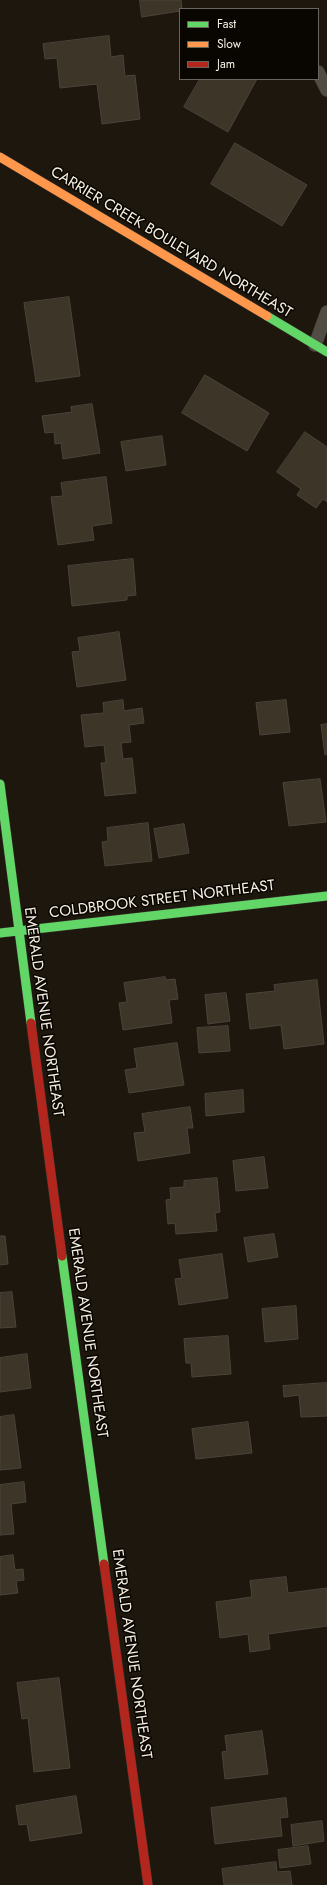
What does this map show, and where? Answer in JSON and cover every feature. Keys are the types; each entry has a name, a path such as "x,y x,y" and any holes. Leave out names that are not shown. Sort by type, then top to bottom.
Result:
{"street":[{"name":"CARRIER CREEK BOULEVARD NORTHEAST","path":"0,157 327,352"},
{"name":"EMERALD AVENUE NORTHEAST","path":"0,784 18,931 148,1885"},
{"name":"COLDBROOK STREET NORTHEAST","path":"0,933 327,896"}],"lane":[{"path":"319,74 327,90"},
{"path":"315,345 327,312"}],"building":[{"path":"140,0 181,0 182,8 179,8 179,11 142,17"},
{"path":"109,36 111,57 123,55 125,76 135,75 140,119 102,124 97,84 60,88 57,58 45,59 43,44"},
{"path":"199,80 256,80 228,132 184,107"},
{"path":"235,143 307,185 282,226 211,184"},
{"path":"69,297 80,376 36,382 24,303"},
{"path":"205,375 269,413 247,451 182,413"},
{"path":"92,404 100,453 63,459 61,443 55,444 54,432 45,433 42,416 72,412 71,407"},
{"path":"305,432 327,447 327,502 323,499 316,508 297,495 301,489 277,472"},
{"path":"162,436 166,465 126,471 121,442"},
{"path":"106,477 112,523 92,526 94,540 58,545 51,497 63,496 61,483"},
{"path":"133,559 136,595 127,596 127,600 72,606 68,566"},
{"path":"119,632 126,680 77,687 72,652 80,651 78,638"},
{"path":"123,700 124,711 142,708 144,723 129,725 131,742 121,743 123,759 132,758 136,793 105,796 101,763 106,763 104,745 85,747 81,715 104,713 103,703"},
{"path":"286,700 290,732 260,735 256,703"},
{"path":"327,724 327,754 325,755 321,725"},
{"path":"320,779 326,822 289,826 283,783"},
{"path":"148,823 152,861 105,866 102,842 108,841 107,828"},
{"path":"184,824 189,853 159,858 154,829"},
{"path":"165,977 166,980 175,979 178,999 169,1000 172,1023 123,1030 119,1003 127,1002 124,983"},
{"path":"317,980 324,1044 284,1049 281,1025 250,1029 246,994 275,991 274,985"},
{"path":"226,993 230,1021 208,1024 205,995"},
{"path":"228,1026 230,1051 199,1053 197,1028"},
{"path":"177,1043 184,1085 129,1093 125,1070 137,1068 134,1049"},
{"path":"243,1090 244,1112 206,1116 205,1094"},
{"path":"190,1107 193,1128 187,1128 190,1153 138,1161 134,1133 145,1132 142,1114"},
{"path":"264,1157 268,1188 236,1191 233,1161"},
{"path":"217,1178 220,1212 215,1213 217,1231 176,1234 175,1223 168,1224 166,1200 171,1199 170,1188 184,1187 184,1181"},
{"path":"274,1234 278,1257 248,1262 244,1238"},
{"path":"0,1236 5,1236 8,1264 0,1265"},
{"path":"222,1254 228,1298 179,1305 175,1279 182,1278 179,1260"},
{"path":"12,1292 16,1327 0,1328 0,1293"},
{"path":"296,1306 298,1339 265,1342 262,1309"},
{"path":"228,1336 231,1374 192,1377 191,1363 186,1363 184,1339"},
{"path":"27,1354 31,1388 0,1392 0,1358"},
{"path":"327,1383 327,1416 301,1417 299,1395 284,1397 283,1386"},
{"path":"14,1415 21,1468 0,1470 0,1417"},
{"path":"248,1422 252,1453 196,1459 192,1429"},
{"path":"24,1482 26,1502 11,1504 14,1534 0,1535 0,1485"},
{"path":"13,1555 15,1570 23,1569 24,1580 16,1581 18,1593 0,1595 0,1557"},
{"path":"286,1577 288,1593 327,1588 327,1626 268,1634 270,1649 250,1652 248,1634 220,1638 216,1602 252,1597 250,1581"},
{"path":"59,1678 70,1768 34,1772 28,1718 22,1719 17,1683"},
{"path":"262,1731 268,1774 225,1779 222,1752 227,1751 225,1736"},
{"path":"76,1796 82,1833 30,1841 27,1824 19,1825 16,1806"},
{"path":"286,1798 288,1817 280,1818 282,1836 215,1844 211,1808"},
{"path":"322,1821 324,1841 293,1846 291,1825"},
{"path":"308,1846 311,1864 280,1868 278,1850"},
{"path":"276,1862 277,1872 290,1871 292,1885 224,1885 222,1869"}],"traffic: fast":[{"path":"267,316 327,352"},
{"path":"0,784 31,1023"},
{"path":"0,933 327,896"},
{"path":"62,1256 104,1564"}],"traffic: slow":[{"path":"0,157 267,316"}],"traffic: jam":[{"path":"31,1023 62,1256"},
{"path":"104,1564 148,1885"}]}
